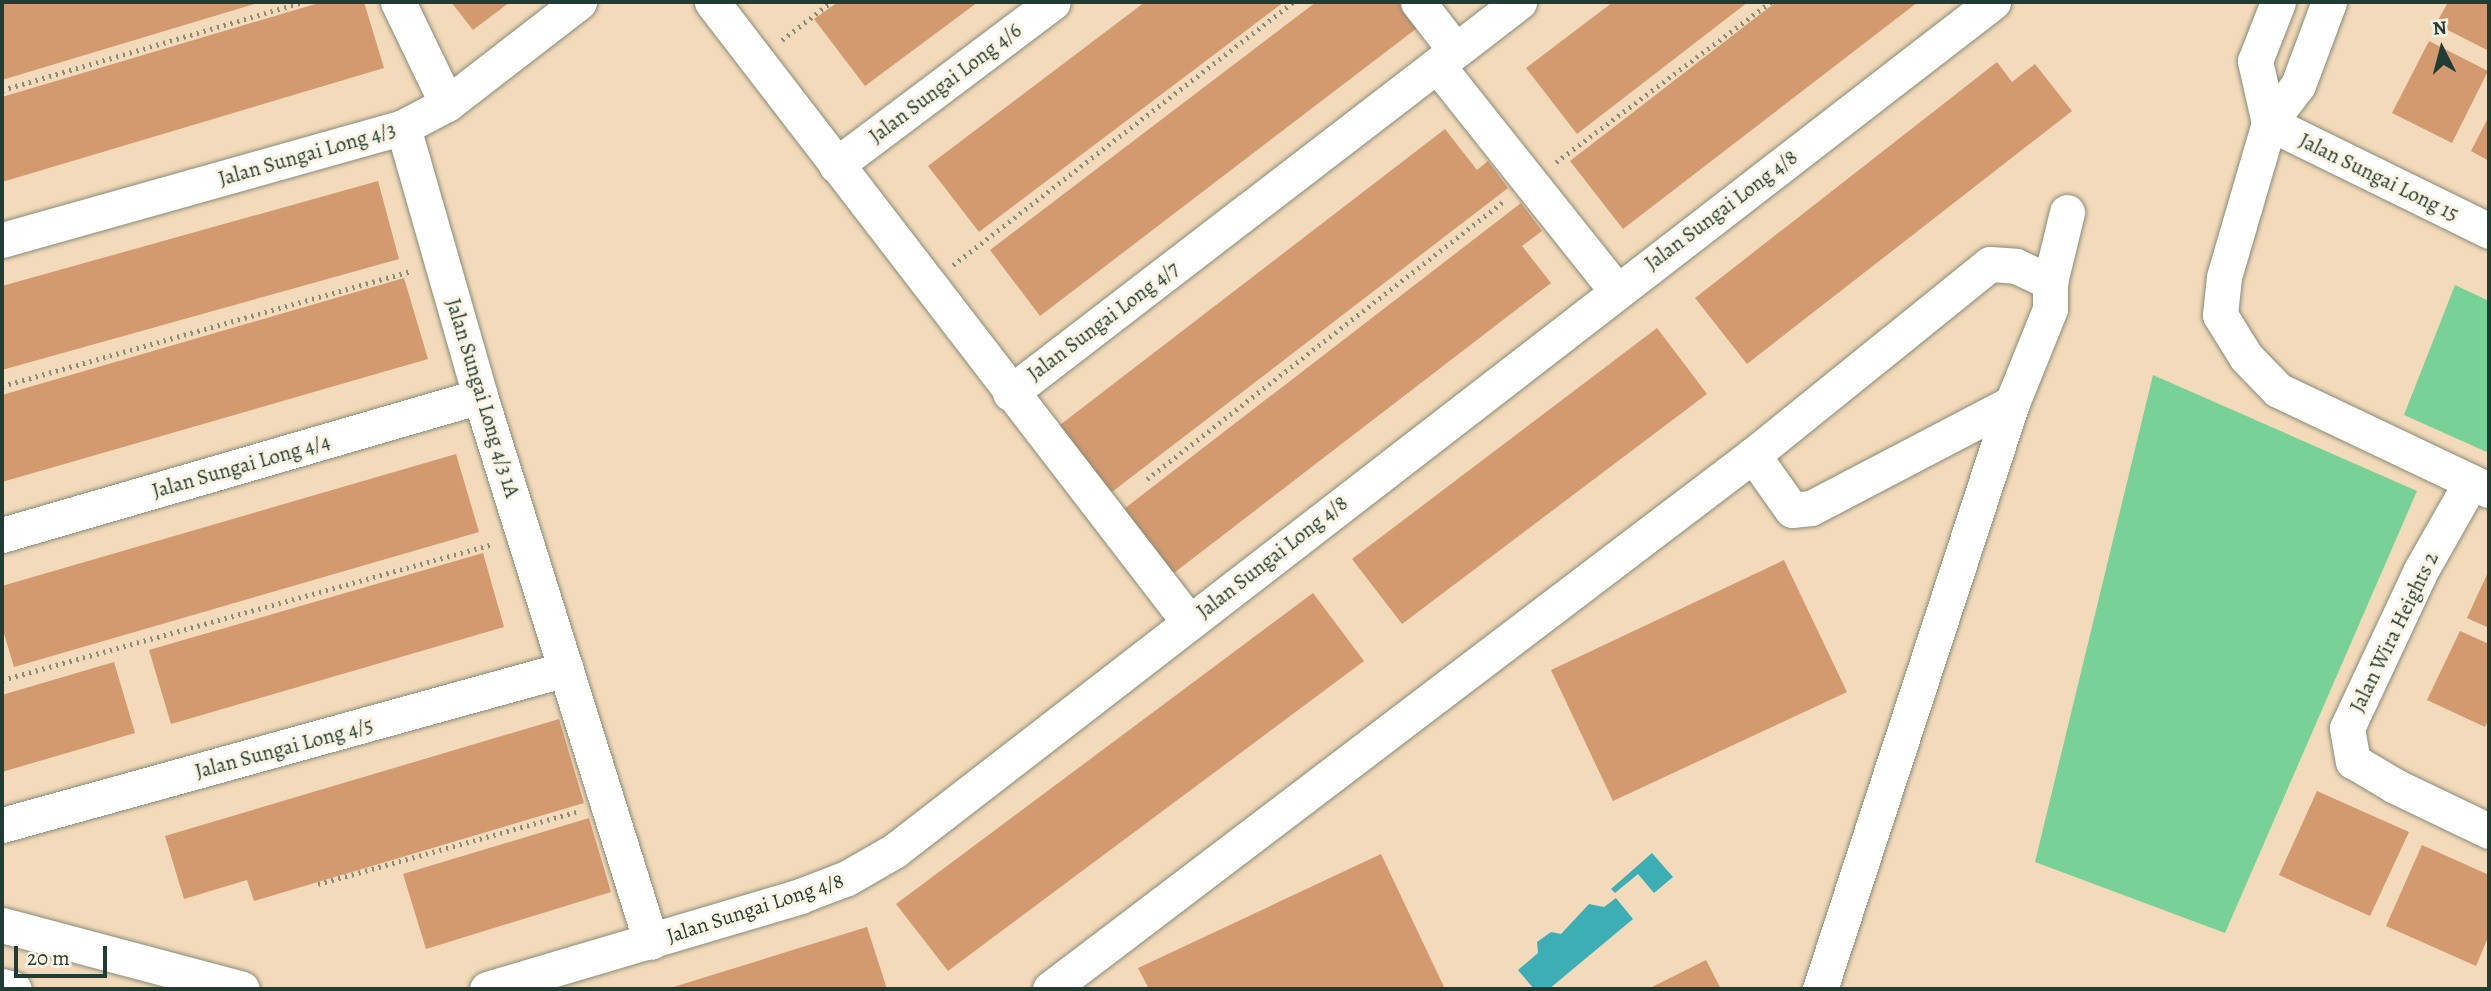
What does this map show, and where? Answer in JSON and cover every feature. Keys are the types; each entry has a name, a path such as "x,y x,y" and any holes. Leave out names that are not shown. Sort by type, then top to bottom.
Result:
{"street":[{"path":"398,2 447,104"},
{"name":"Jalan Sungai Long 4/3","path":"2,240 403,127 447,104 579,2"},
{"name":"Jalan Sungai Long 4/7","path":"712,2 1010,393 1520,2"},
{"name":"Jalan Sungai Long 4/6","path":"836,165 1053,2"},
{"path":"1418,2 1446,58 1530,182 1616,290"},
{"name":"Jalan Sungai Long 4/8","path":"487,989 800,896 847,878 894,851 1616,290 1993,2"},
{"path":"2269,123 2255,61 2278,2"},
{"path":"2329,2 2298,85 2269,123 2224,277 2220,315 2246,357 2278,390 2353,428 2480,486"},
{"name":"Jalan Sungai Long 15","path":"2269,123 2489,231"},
{"name":"Jalan Sungai Long 4/3 1A","path":"403,127 480,396 650,942"},
{"path":"1820,989 2012,403 2050,309 2050,282 2067,212"},
{"path":"1050,989 1753,455 1990,264 2016,266 2050,282"},
{"path":"1010,393 1189,622"},
{"name":"Jalan Sungai Long 4/4","path":"2,535 480,396"},
{"path":"1753,455 1792,510 1811,508 2012,403"},
{"name":"Jalan Wira Heights 2","path":"2480,486 2421,570 2347,729 2353,761 2395,786 2489,831"},
{"name":"Jalan Sungai Long 4/5","path":"2,825 566,668"},
{"path":"2,925 242,989"}],"path":[{"path":"2,90 303,2"},
{"path":"756,59 831,2"},
{"path":"928,285 1293,2"},
{"path":"1147,479 1530,182 1771,2"},
{"path":"2,386 442,262"},
{"path":"2,680 524,535"},
{"path":"318,884 608,803"}],"green space":[{"path":"2455,285 2489,301 2489,453 2404,415"},
{"path":"2153,375 2417,491 2225,933 2035,862"}],"water":[{"path":"1652,853 1673,877 1654,893 1638,874 1615,893 1611,889"},
{"path":"1616,898 1633,919 1549,989 1534,989 1518,970 1538,953 1537,942 1551,932 1561,934 1589,904 1604,907"}],"building":[{"path":"2,2 261,2 2,80"},
{"path":"322,2 364,2 384,68 2,182 2,97"},
{"path":"451,2 510,2 473,30"},
{"path":"838,2 978,2 865,86 814,19"},
{"path":"1145,2 1284,2 979,232 928,166"},
{"path":"1316,2 1409,2 1425,22 1040,316 990,250"},
{"path":"1613,2 1748,2 1577,134 1526,68"},
{"path":"1776,2 1918,2 1623,229 1570,161"},
{"path":"2448,2 2489,2 2489,51 2436,24"},
{"path":"2429,41 2488,71 2452,143 2392,113"},
{"path":"1997,62 2012,82 2035,64 2072,111 1747,364 1695,298"},
{"path":"2489,116 2489,161 2471,151"},
{"path":"1445,129 1477,170 1488,161 1508,188 1108,495 1056,428"},
{"path":"378,181 399,259 2,370 2,286"},
{"path":"1521,203 1542,231 1522,246 1551,283 1170,576 1120,512"},
{"path":"404,278 428,359 2,482 2,395"},
{"path":"1657,328 1707,394 1402,624 1352,559"},
{"path":"456,454 479,532 14,667 2,627 2,586"},
{"path":"483,553 504,627 171,724 149,650"},
{"path":"1784,560 1847,692 1613,801 1551,670"},
{"path":"2489,570 2489,628 2467,618"},
{"path":"1313,593 1364,661 948,971 896,904"},
{"path":"2460,631 2489,644 2489,718 2485,727 2427,700"},
{"path":"114,662 135,733 2,772 2,695"},
{"path":"559,719 584,803 254,901 247,880 184,899 165,836"},
{"path":"2317,791 2409,832 2370,916 2279,875"},
{"path":"589,818 611,892 426,949 403,874"},
{"path":"2422,845 2489,875 2489,935 2476,966 2386,926"},
{"path":"1381,854 1445,989 1149,989 1138,968"},
{"path":"867,927 887,989 667,989"},
{"path":"1706,960 1721,989 1648,989"}]}
